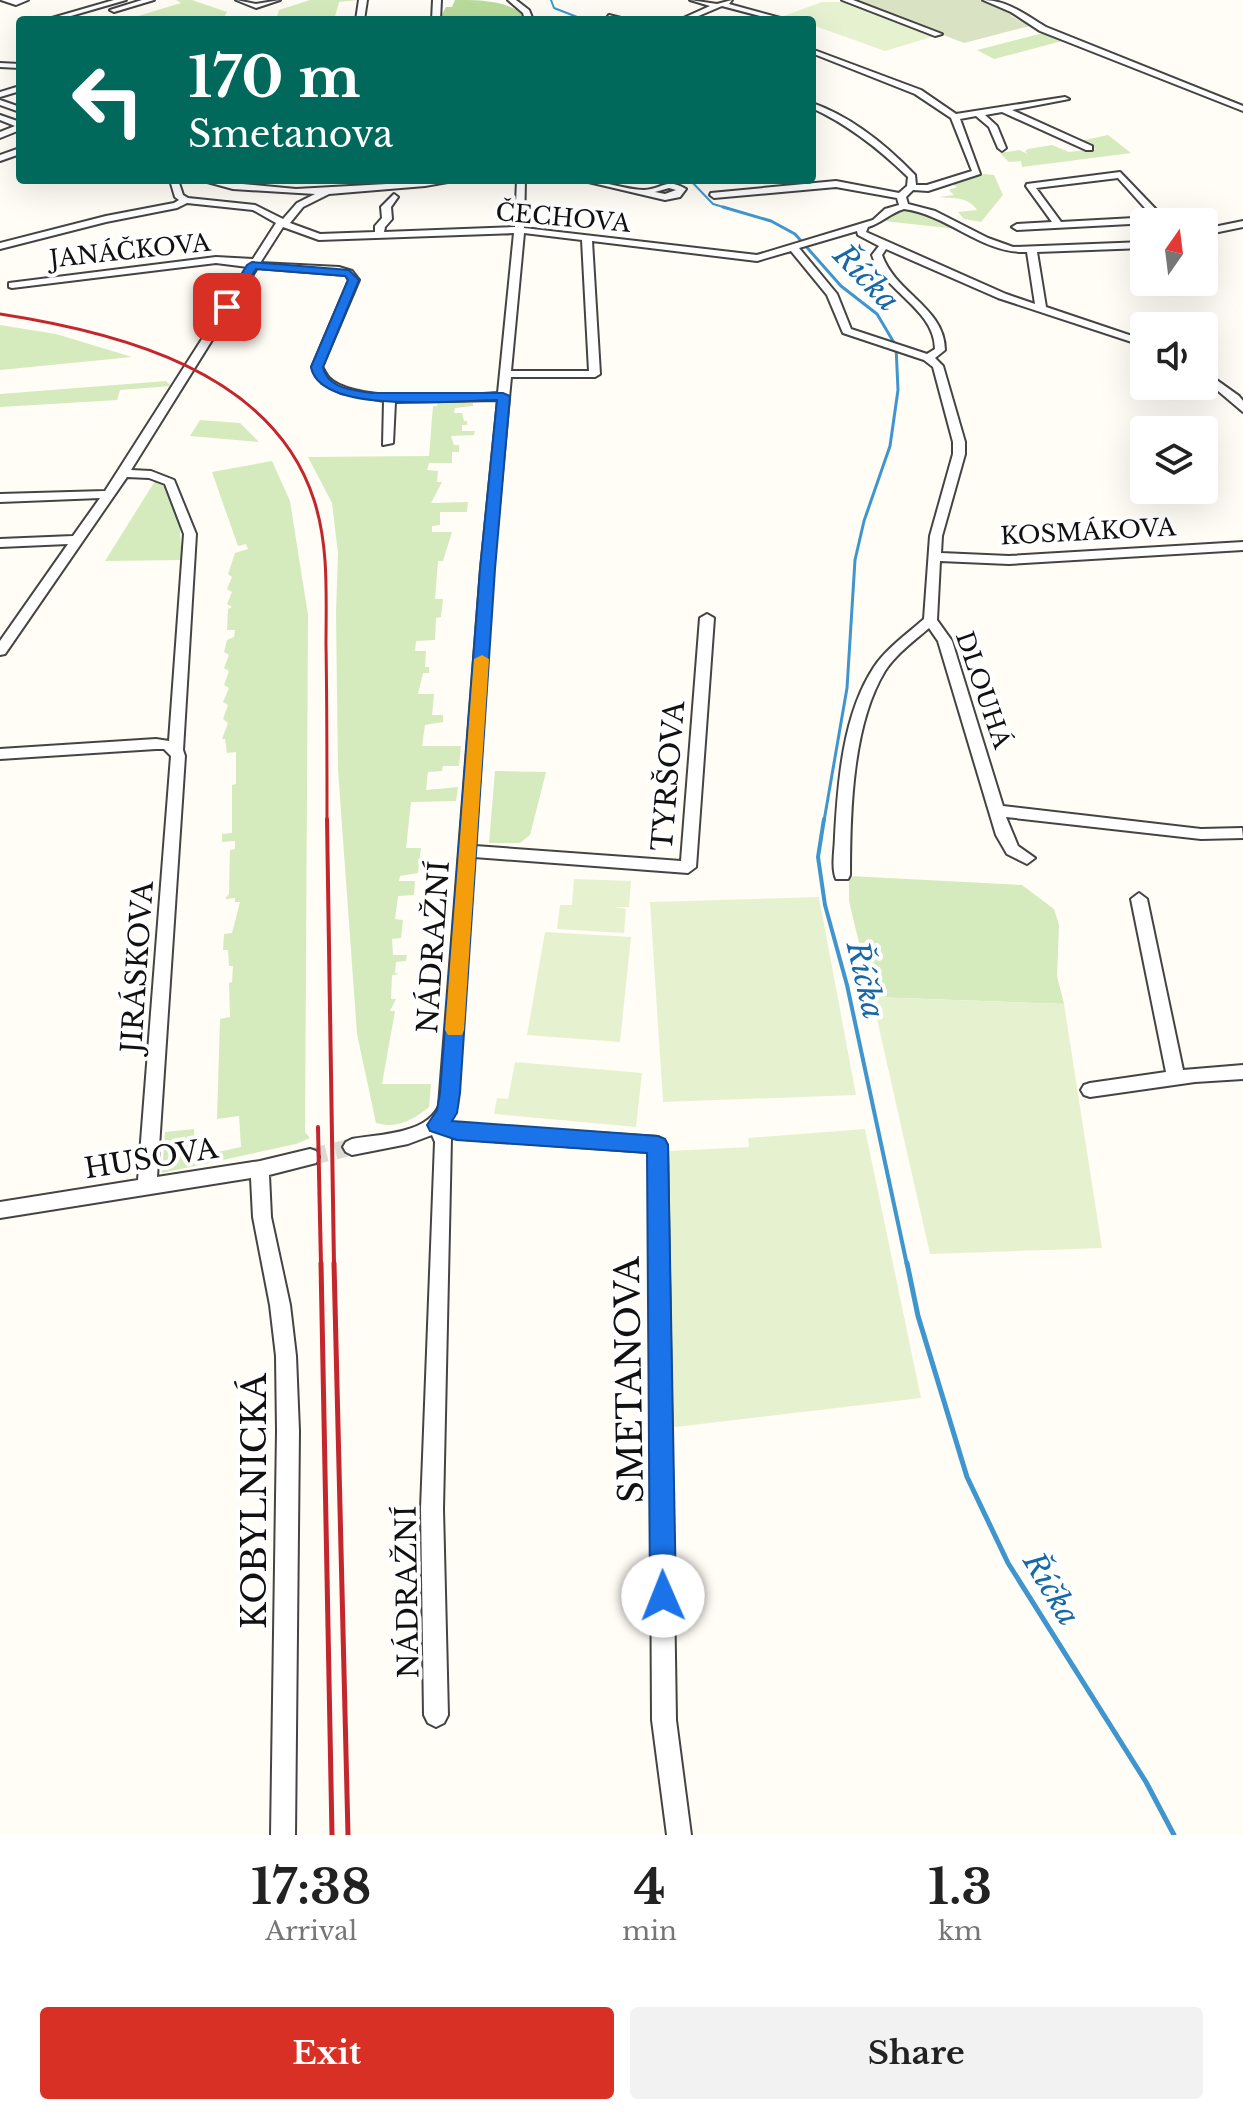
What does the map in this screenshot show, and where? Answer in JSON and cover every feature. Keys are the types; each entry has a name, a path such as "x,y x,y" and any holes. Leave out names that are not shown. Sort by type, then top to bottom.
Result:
{"street":[{"path":"5,0 18,3 24,0"},
{"path":"64,16 122,0"},
{"path":"92,16 150,0"},
{"path":"240,0 256,7 276,0"},
{"path":"512,0 528,16"},
{"path":"694,0 771,16"},
{"path":"693,16 732,0"},
{"path":"846,0 938,34"},
{"path":"987,0 1014,10 1043,29 1243,109"},
{"path":"816,107 879,144 912,184 928,188 977,172 955,117 918,92 817,52"},
{"path":"955,117 1065,99"},
{"path":"1003,110 1089,148"},
{"path":"978,113 993,126 1002,148"},
{"path":"1059,225 1030,186 1120,175 1150,208"},
{"path":"175,184 179,197 186,200"},
{"path":"227,184 330,190 405,184"},
{"name":"NÁDRAŽNÍ","path":"436,1715 432,1509 444,1142 437,1125 447,1113 450,1093 487,569 521,184"},
{"path":"605,184 647,192"},
{"path":"714,195 754,185 836,184 925,209 1005,248 1032,251 1130,246"},
{"name":"ČECHOVA","path":"186,200 255,208 319,237 519,230 757,258 882,219 902,201 912,184"},
{"path":"0,651 123,473 253,264 283,222 290,219 300,205 330,190"},
{"path":"379,236 380,226 387,219 386,207 394,197"},
{"path":"0,246 117,216 177,205 186,200"},
{"path":"1017,227 1130,222"},
{"path":"1218,229 1243,224"},
{"path":"864,226 861,233 880,243 1002,296 1130,338"},
{"path":"830,236 854,235 880,243"},
{"path":"505,374 595,374 587,237"},
{"path":"796,246 832,294 847,331 928,358 940,350 942,344 931,322 883,271 877,255 880,243"},
{"path":"1032,251 1041,309"},
{"name":"JANÁČKOVA","path":"12,285 216,260 349,273 354,280 317,367 318,375 329,385 348,394 390,397"},
{"name":"DLOUHÁ","path":"928,358 938,366 959,442 959,454 936,536 930,620 945,641 1008,842 1012,850 1027,858"},
{"path":"1218,384 1239,399 1243,409"},
{"path":"387,443 390,397 503,396"},
{"name":"JIRÁSKOVA","path":"123,473 151,475 170,482 190,534 178,756 147,1188"},
{"path":"0,498 109,494"},
{"path":"0,543 77,540"},
{"name":"KOSMÁKOVA","path":"935,557 1009,560 1243,546"},
{"name":"TYRŠOVA","path":"469,851 688,867 707,618"},
{"path":"842,875 842,835 867,692 882,666 930,620"},
{"path":"0,754 156,744 176,750"},
{"path":"998,811 1201,834 1242,833"},
{"path":"1139,899 1176,1079"},
{"path":"1090,1090 1243,1072"},
{"path":"352,1147 412,1134 437,1125"},
{"name":"SMETANOVA","path":"437,1125 457,1132 658,1145 664,1720 679,1835"},
{"name":"HUSOVA","path":"0,1210 260,1169 310,1157"},
{"name":"KOBYLNICKÁ","path":"260,1169 262,1217 280,1305 286,1356 288,1431 283,1835"}],"green space":[{"path":"176,0 192,0 227,12 224,16 138,16 181,3"},
{"path":"310,0 358,0 339,2 335,16 277,16 279,10"},
{"path":"455,0 485,1 514,8 523,16 441,16 446,7 452,7"},
{"path":"853,0 979,0 1013,11 1011,16 1030,26 964,43"},
{"path":"822,2 842,2 935,36 885,51 816,26 816,16 784,16"},
{"path":"1047,32 1066,40 994,59 977,50"},
{"path":"1108,135 1131,153 1022,167 1021,161 1009,162 1000,153 1019,150 1028,154 1025,151 1028,149 1052,145 1069,152 1096,149 1080,141"},
{"path":"984,174 994,175 1003,195 981,222 964,219 958,212 977,210 969,202 939,197 954,195 949,190 957,187 952,184"},
{"path":"905,208 926,212 957,229 884,221 891,213"},
{"path":"0,325 56,334 132,357 0,370"},
{"path":"166,381 171,386 120,390 117,400 0,407 0,394"},
{"path":"465,400 473,406 455,408 454,413 462,413 464,421 467,421 467,425 462,425 462,431 475,431 474,435 451,436 454,445 459,445 459,452 452,452 452,463 429,463 427,470 438,471 437,482 442,482 431,503 468,502 467,512 440,512 440,525 432,526 432,532 452,532 443,561 438,561 435,599 443,599 441,617 436,618 435,640 416,641 415,651 426,651 425,667 429,667 429,673 423,673 418,694 434,694 432,715 443,715 443,722 425,725 422,746 461,746 459,766 443,766 442,771 428,772 426,790 458,787 456,801 411,802 406,848 421,848 418,873 400,876 399,881 415,881 414,895 398,896 395,919 403,920 401,938 392,939 393,955 407,955 406,961 396,962 395,973 399,974 392,975 391,999 396,999 390,1011 395,1011 382,1084 431,1084 429,1107 404,1122 384,1125 376,1123 357,1034 338,770 338,553 332,503 308,457 429,456 433,406 437,406 438,401"},
{"path":"200,420 240,423 259,442 190,436"},
{"path":"272,461 290,501 308,615 305,1132 310,1138 296,1144 162,1173 165,1132 194,1129 195,1157 241,1147 239,1116 217,1119 220,1019 230,1017 229,983 232,982 233,966 229,966 228,950 223,950 224,934 232,933 240,902 235,902 235,898 225,899 229,894 230,850 235,849 235,841 222,842 222,834 232,833 232,785 236,784 236,752 227,753 225,739 222,739 228,723 223,719 228,705 223,702 229,688 224,685 229,671 224,668 229,655 224,652 227,640 234,637 235,630 227,630 228,609 232,607 227,604 232,592 227,589 235,553 248,549 246,544 238,546 212,472"},
{"path":"155,481 165,487 179,519 182,560 105,561"},
{"path":"495,771 546,772 530,835 520,843 489,843"},
{"path":"849,876 1022,885 1054,909 1059,925 1057,976 1064,1004 872,997 849,901"},
{"path":"574,879 631,881 629,907 614,907 626,909 624,933 557,929 560,905 572,905"},
{"path":"819,897 856,1095 663,1102 650,902"},
{"path":"545,932 631,937 620,1042 527,1035"},
{"path":"872,997 1064,1004 1102,1248 930,1254"},
{"path":"515,1062 642,1073 636,1127 494,1114 497,1098 508,1099"},
{"path":"865,1129 921,1398 667,1428 669,1151 749,1147 748,1138"}],"waterway":[{"name":"Říčka","path":"551,0 554,8 575,16"},
{"name":"Říčka","path":"694,184 713,204 730,209"},
{"name":"Říčka","path":"723,207 771,221 795,234 841,286 877,314 896,346 898,390 890,446 864,521 855,560 847,688 824,821"},
{"name":"Říčka","path":"824,819 818,857 825,905 847,985 907,1265"},
{"name":"Říčka","path":"907,1263 918,1316 967,1477 1008,1563 1146,1782 1174,1835"}],"tunnel":[{"path":"310,1157 352,1147"}],"railway":[{"path":"0,314 93,333 186,365 227,389 264,419 294,456 314,500 324,553 327,821"},
{"path":"327,819 334,1265"},
{"path":"318,1127 321,1265"},
{"path":"321,1263 332,1835"},
{"path":"334,1263 348,1835"}],"slow traffic":[{"path":"455,1030 482,659"}],"route":[{"path":"227,307 252,265 349,273 354,280 317,367 318,375 329,385 348,394 372,397 503,396 487,569 450,1093 447,1113 437,1125 457,1132 658,1145 663,1596"}]}
